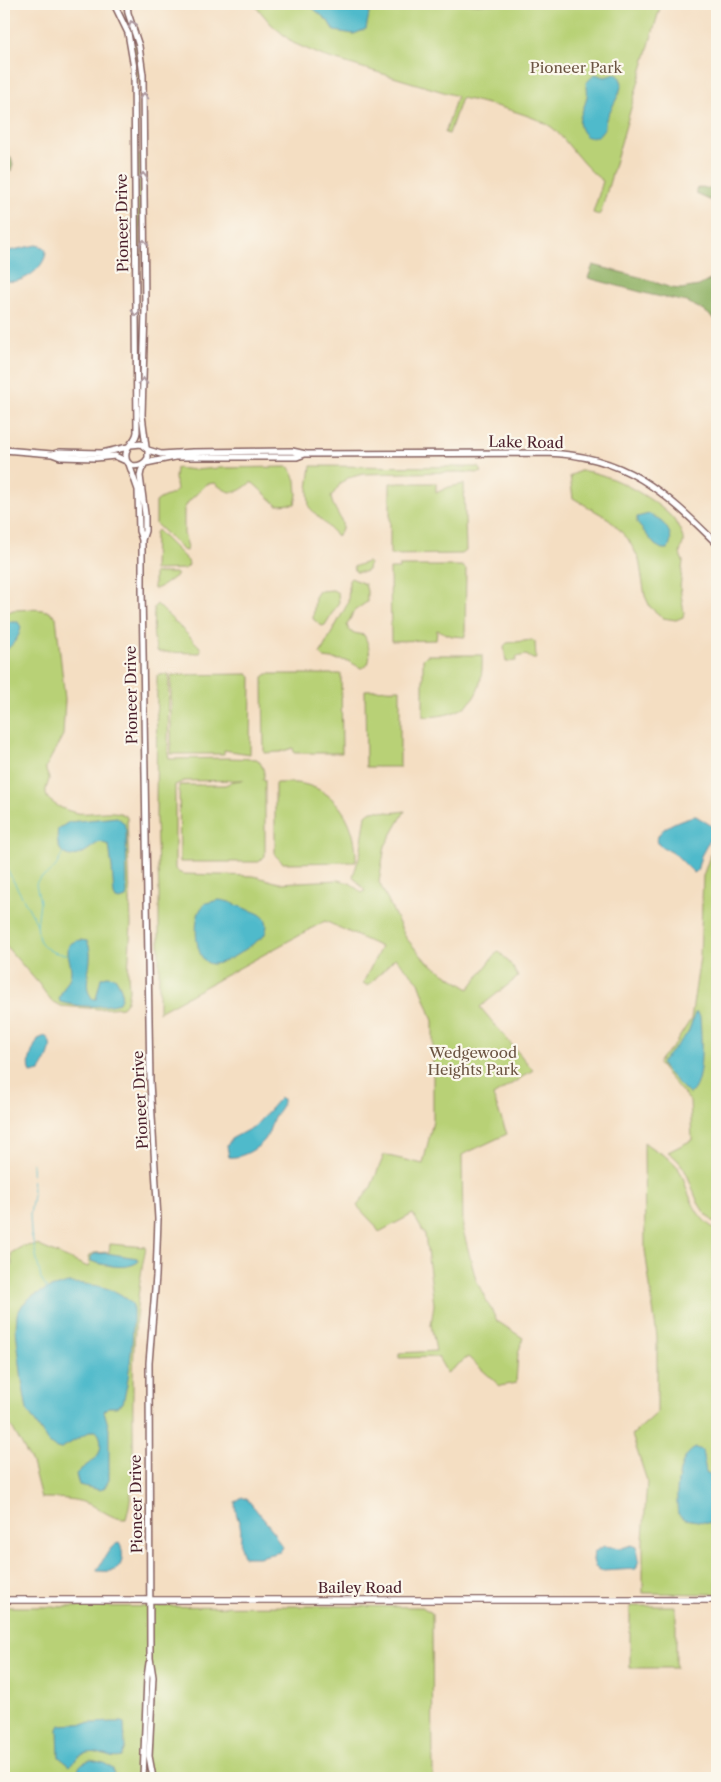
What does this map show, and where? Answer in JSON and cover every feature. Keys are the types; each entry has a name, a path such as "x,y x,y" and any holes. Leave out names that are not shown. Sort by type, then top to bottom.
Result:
{"main road":[{"name":"Bailey Road","path":"4,1600 717,1600"}],"street":[{"name":"Pioneer Drive","path":"114,4 128,33 134,68 137,437 130,446"},
{"name":"Pioneer Drive","path":"127,4 140,50 143,71 145,286 142,415 147,449"},
{"path":"4,450 52,454 60,457 116,456 138,467 145,463 149,456 147,449 141,444 107,452 60,452 52,454"},
{"path":"129,463 126,455 130,446"},
{"name":"Lake Road","path":"147,449 161,454 292,451 306,454 546,453 584,458 623,470 655,488 678,506 717,544"},
{"name":"Lake Road","path":"145,463 175,457 297,457 306,454"},
{"name":"Pioneer Drive","path":"129,463 138,490 139,531 142,540 150,1082 158,1219 156,1276 149,1363 150,1658 153,1677 150,1756 153,1778"},
{"name":"Pioneer Drive","path":"142,540 145,531 140,475 145,463"},
{"name":"Pioneer Drive","path":"144,1778 147,1677 150,1658"}],"green space":[{"name":"Pioneer Park","path":"254,4 661,4 599,215 593,213 603,181 589,170 561,136 548,125 511,110 461,98 449,134 445,133 457,96 323,56 293,43 271,24"},
{"path":"130,32 132,32 137,51 141,83 139,83"},
{"path":"4,155 11,158 13,165 11,171 4,173"},
{"path":"137,155 141,155 140,267 137,267"},
{"path":"702,187 717,191 717,237 716,205 714,202 696,194 696,189"},
{"path":"593,265 643,278 671,288 681,289 699,286 717,276 717,321 703,310 687,302 588,278"},
{"path":"311,466 479,467 482,472 363,474 348,478 341,483 331,497 332,503 342,522 341,531 337,536 309,507 308,489"},
{"path":"176,468 195,470 290,468 296,480 297,495 295,504 277,505 253,483 250,483 241,490 232,492 224,490 215,483 207,484 189,501 184,509 184,534 188,547 186,551 156,524 156,502 177,490"},
{"path":"580,471 604,476 635,490 650,499 673,519 680,530 683,540 680,552 683,561 680,588 683,617 676,620 663,618 650,607 645,596 639,559 628,539 609,519 573,498 570,476"},
{"path":"390,483 436,483 436,493 449,487 464,484 466,551 462,554 390,555"},
{"path":"157,530 188,561 189,565 185,569 154,570 155,533"},
{"path":"369,563 368,570 364,572 356,572 353,567"},
{"path":"399,566 462,566 466,569 465,637 452,636 437,630 436,640 391,641 390,569 399,569"},
{"path":"154,573 175,573 177,575 162,586 154,589"},
{"path":"351,578 365,584 367,591 367,602 354,611 347,625 351,632 364,635 368,644 370,654 368,663 361,668 348,661 324,658 320,654 348,603 349,580"},
{"path":"333,590 338,593 339,602 325,625 322,626 313,619 315,597 319,591"},
{"path":"157,604 199,646 201,649 200,653 158,652 153,630 154,607"},
{"path":"13,610 42,610 56,617 65,699 63,735 46,767 49,778 46,791 47,797 58,806 77,813 117,812 127,817 131,925 128,972 129,990 127,1001 122,1007 99,1009 61,1006 51,1001 39,984 4,944 4,614"},
{"path":"532,640 535,642 536,659 526,655 516,657 516,661 506,662 504,646 507,643"},
{"path":"427,655 482,655 480,683 476,694 462,709 439,716 423,717 423,659"},
{"name":"Wedgewood Heights Park","path":"169,674 169,759 257,759 263,769 263,780 265,780 265,856 259,862 180,862 179,785 225,785 234,781 244,780 184,781 175,785 175,869 178,872 183,874 254,876 279,883 339,880 350,883 362,893 365,891 353,876 360,855 366,815 373,811 405,811 385,846 379,882 406,938 426,961 469,989 498,951 510,963 518,977 480,1007 533,1070 493,1096 507,1134 462,1155 463,1230 476,1280 497,1321 523,1338 518,1354 516,1383 500,1386 468,1357 447,1373 438,1357 399,1358 399,1353 436,1351 431,1325 434,1304 425,1235 413,1214 379,1232 357,1206 371,1187 384,1155 423,1164 433,1121 433,1021 419,982 395,958 368,986 363,983 381,947 325,921 159,1012 159,894 156,819 157,676"},
{"path":"248,674 251,677 250,754 224,750 224,754 171,754 171,675"},
{"path":"267,674 341,674 342,753 294,753 293,748 280,752 264,753 263,677"},
{"path":"400,689 400,767 366,767 365,690"},
{"path":"275,783 300,783 316,788 336,803 344,813 349,824 356,849 356,862 283,863 275,855"},
{"path":"717,844 717,1224 700,1207 684,1169 668,1152 692,1140 690,1101 658,1063 673,1047 691,1019 700,957 703,876 713,847"},
{"path":"644,1142 675,1164 682,1175 697,1212 717,1230 717,1594 643,1593 643,1540 647,1481 632,1435 657,1413 657,1337 645,1250"},
{"path":"110,1244 146,1247 134,1339 133,1473 126,1519 115,1517 80,1501 41,1498 32,1463 13,1429 4,1420 4,1274 12,1265 11,1253 23,1246 37,1245 88,1267 90,1265 88,1257 94,1253 109,1252"},
{"path":"630,1606 676,1606 676,1668 630,1668"},
{"path":"4,1607 422,1607 432,1613 433,1778 4,1778"}],"water":[{"path":"308,4 371,4 366,29 354,34 334,31 328,21"},
{"path":"595,74 605,77 616,74 622,83 619,94 606,119 604,129 597,137 587,137 582,132 579,122 586,101 586,83"},
{"path":"36,245 44,247 46,251 42,264 31,274 17,281 4,280 4,252"},
{"path":"649,514 659,520 670,533 670,544 667,549 662,549 655,545 637,523 637,517"},
{"path":"8,622 18,622 21,627 17,638 4,652 4,625"},
{"path":"696,816 712,826 714,832 701,856 697,871 694,873 675,854 659,845 657,839 663,829 684,819"},
{"path":"117,817 124,823 126,831 127,894 126,898 120,900 116,899 114,895 109,845 100,842 83,853 68,856 61,850 57,835 58,829 69,822"},
{"path":"219,900 230,902 260,914 267,924 264,936 225,961 212,964 202,958 199,952 196,928 200,910 206,903"},
{"path":"80,940 87,941 90,948 89,994 93,999 96,999 101,978 107,976 115,977 121,990 119,1003 105,1006 90,1006 60,1002 60,996 70,977 71,971 68,954 69,945"},
{"path":"695,1013 698,1013 700,1017 701,1058 698,1081 689,1094 663,1068 661,1063 688,1033"},
{"path":"45,1036 50,1043 49,1053 40,1071 31,1073 29,1064 32,1051 38,1039"},
{"path":"280,1098 283,1099 283,1104 263,1142 244,1155 229,1157 227,1146 231,1139 255,1126"},
{"path":"106,1253 137,1258 139,1261 129,1266 122,1266 91,1261 91,1257 94,1254"},
{"path":"68,1283 103,1287 119,1294 133,1305 131,1354 123,1403 116,1407 108,1407 104,1411 109,1428 109,1480 105,1487 100,1490 79,1485 76,1474 94,1460 100,1452 100,1437 96,1431 91,1431 60,1449 54,1447 48,1442 27,1410 22,1381 16,1330 17,1314 23,1304 31,1297 47,1289"},
{"path":"696,1448 702,1450 706,1472 711,1475 717,1475 717,1524 685,1519 678,1514 677,1487 681,1467 690,1452"},
{"path":"242,1497 248,1500 275,1533 276,1538 283,1547 280,1552 259,1557 244,1557 240,1545 241,1529 235,1505 235,1502"},
{"path":"119,1543 122,1550 122,1562 118,1568 111,1571 97,1571 109,1550"},
{"path":"632,1545 637,1547 639,1560 636,1569 602,1571 595,1567 593,1560 594,1552 604,1546 622,1548"},
{"path":"122,1722 124,1724 125,1748 121,1757 116,1758 93,1752 87,1753 79,1756 70,1766 59,1757 58,1729 60,1725"},
{"path":"91,1760 104,1763 113,1769 114,1775 106,1778 97,1778 80,1774 78,1771 81,1765"}],"waterway":[{"path":"37,925 40,902 36,884 38,880 54,869 63,852"},
{"path":"4,862 36,922 40,941 50,951 67,954"},
{"path":"32,1163 31,1232 41,1279 47,1289"}]}
